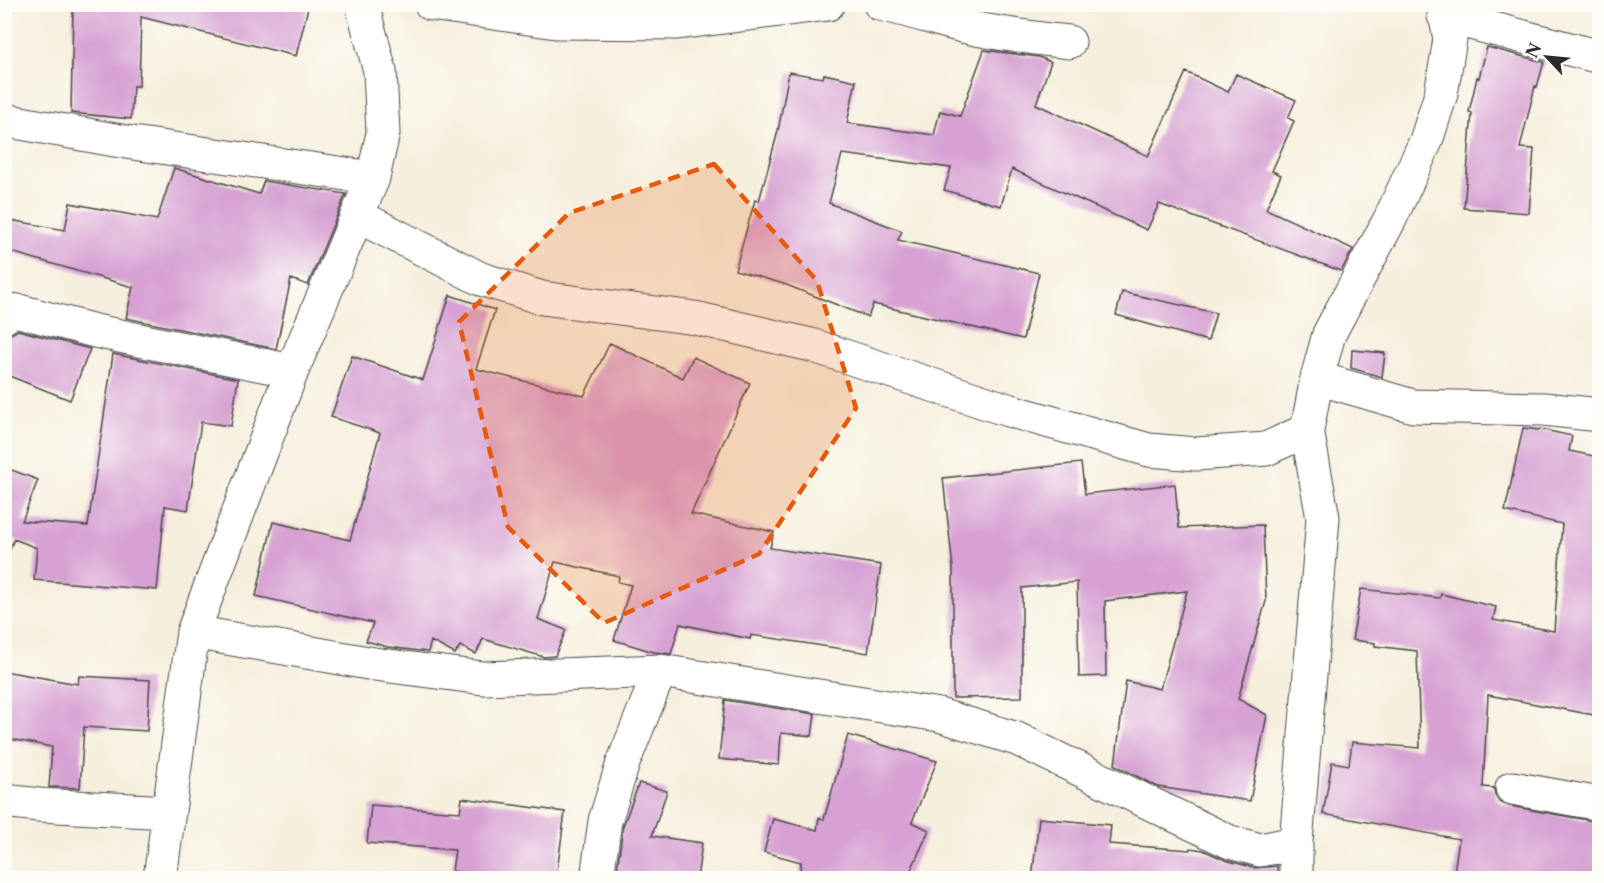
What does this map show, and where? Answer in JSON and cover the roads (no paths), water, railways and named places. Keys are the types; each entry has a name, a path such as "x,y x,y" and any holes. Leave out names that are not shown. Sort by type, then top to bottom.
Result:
{"street":[{"path":"160,879 192,632 292,371 373,178 383,133 380,70 362,4"},
{"path":"431,4 556,22 677,23 828,4"},
{"path":"880,4 962,26 1069,42"},
{"path":"1443,10 1599,57"},
{"path":"1296,879 1296,843 1323,518 1307,430 1317,378 1329,334 1390,219 1426,141 1441,94 1450,39 1443,10"},
{"path":"4,120 126,142 373,178"},
{"path":"358,216 481,279 542,298 695,318 811,345 1008,410 1149,450 1196,454 1266,449 1307,430"},
{"path":"4,317 11,310 19,311 95,331 292,371"},
{"path":"1317,378 1413,406 1544,409 1599,415"},
{"path":"192,632 374,664 483,678 660,671 939,715 1017,739 1230,842 1260,850 1296,843"},
{"path":"597,879 606,821 623,763 660,671"},
{"path":"1512,788 1599,804"},
{"path":"4,801 168,812"}]}
